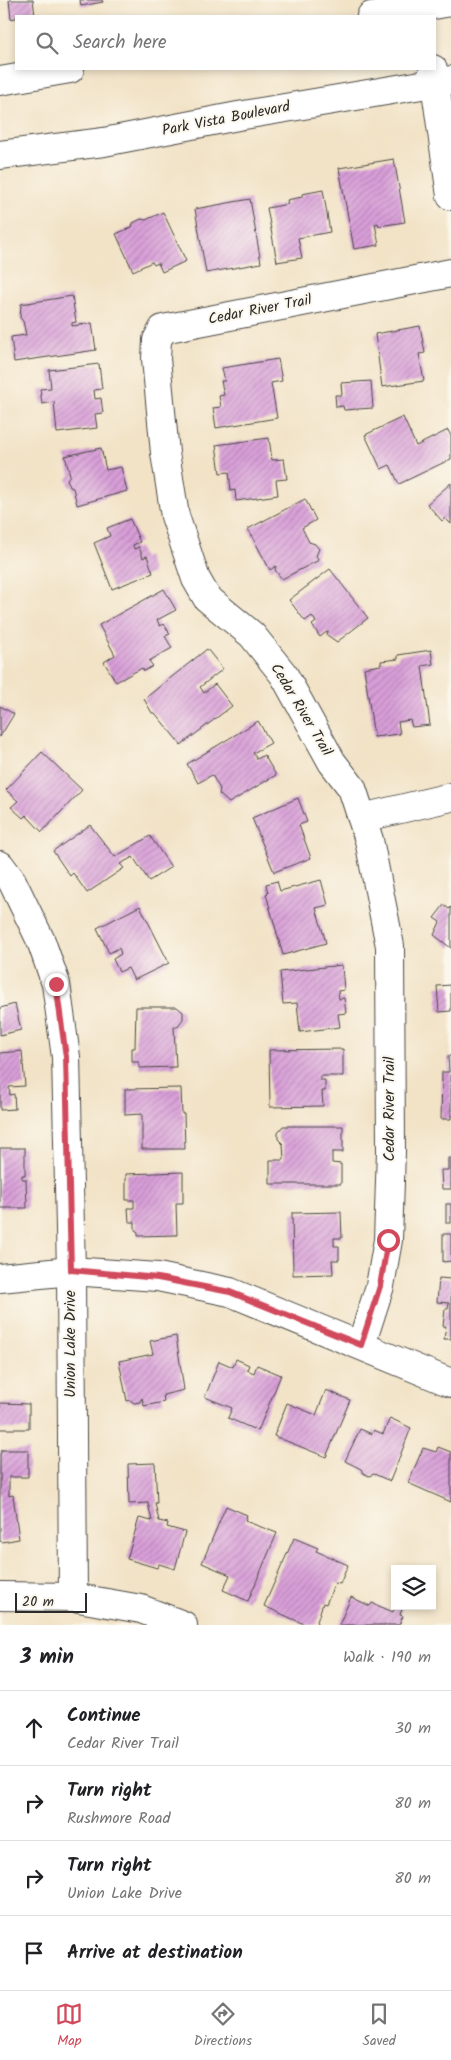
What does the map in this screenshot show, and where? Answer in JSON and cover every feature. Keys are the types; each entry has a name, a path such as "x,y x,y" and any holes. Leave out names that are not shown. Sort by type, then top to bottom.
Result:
{"street":[{"path":"378,15 451,2"},
{"path":"0,81 64,70"},
{"path":"439,77 451,196"},
{"name":"Park Vista Boulevard","path":"0,155 104,142 439,77"},
{"name":"Cedar River Trail","path":"361,1345 380,1286 388,1240 391,1151 390,946 370,840 352,788 332,762 284,675 252,635 207,598 196,579 175,516 169,480 156,359 157,340 163,329 451,273"},
{"path":"362,818 451,797"},
{"name":"Union Lake Drive","path":"0,865 12,881 41,941 56,984 66,1057 71,1270 73,1597"},
{"path":"0,1278 71,1270 158,1278 230,1292 451,1383"},
{"path":"0,1596 73,1597 141,1609 183,1625"}],"building":[{"path":"9,0 33,0 35,15 15,15 15,18 11,19"},
{"path":"80,0 102,0 103,2 81,6"},
{"path":"394,159 405,222 379,226 378,223 375,224 379,245 354,249 339,168"},
{"path":"323,190 330,232 298,238 302,258 277,262 267,208 288,204 287,200 302,197 302,194"},
{"path":"250,199 261,263 206,273 195,209"},
{"path":"163,212 186,261 162,272 158,263 154,265 152,262 133,271 116,234 132,227 133,223 141,219 146,220"},
{"path":"72,296 76,322 72,323 72,326 92,323 96,350 14,362 11,337 26,335 23,321 20,318 21,304"},
{"path":"420,326 425,353 419,354 424,381 382,387 375,334"},
{"path":"278,359 282,381 271,383 277,418 216,428 213,408 221,407 219,396 224,395 221,381 225,381 222,368"},
{"path":"99,364 102,389 94,390 95,399 101,398 103,413 95,414 97,428 57,433 54,402 42,404 40,389 51,388 49,370"},
{"path":"371,381 373,408 344,410 343,406 336,407 335,395 342,395 341,383"},
{"path":"403,417 416,446 448,430 451,436 451,459 399,484 390,465 381,469 365,435"},
{"path":"269,438 272,460 284,459 287,479 276,480 278,495 236,501 235,490 231,491 229,472 220,473 216,445"},
{"path":"101,448 106,470 121,467 127,491 77,505 73,488 70,487 67,479 70,475 65,456"},
{"path":"451,483 451,524 445,518 442,521 427,504"},
{"path":"305,499 316,520 302,528 309,542 315,544 319,549 316,556 319,560 282,579 275,570 276,566 270,570 248,529"},
{"path":"130,519 140,542 133,545 134,549 139,547 143,558 147,556 153,573 112,589 94,543 110,536 107,528"},
{"path":"330,569 368,618 337,642 327,635 328,631 320,637 312,625 316,622 312,616 305,621 289,600"},
{"path":"164,589 176,610 157,620 160,626 164,624 170,634 165,636 172,648 149,661 153,666 144,671 142,668 116,682 104,662 115,655 99,625"},
{"path":"207,649 223,669 200,687 204,693 215,684 232,706 181,745 155,713 152,713 144,699"},
{"path":"431,650 433,664 422,666 430,725 412,727 410,720 398,722 400,734 374,737 364,668 381,665 381,661 398,659 398,655"},
{"path":"0,706 14,714 0,737"},
{"path":"258,721 271,743 253,753 257,759 264,755 276,775 229,803 219,794 220,789 212,775 198,783 187,764"},
{"path":"42,752 82,790 42,832 26,815 23,818 11,807 18,801 6,790"},
{"path":"298,798 307,822 299,825 311,858 274,872 252,818"},
{"path":"90,825 115,857 150,836 171,867 149,881 133,857 120,864 124,868 87,893 73,873 70,876 53,851"},
{"path":"321,880 328,905 316,908 326,943 283,955 266,894 268,893 266,884 277,881 280,891"},
{"path":"444,905 449,909 451,907 451,948 434,935 440,922 434,918"},
{"path":"140,906 169,963 134,980 128,968 119,972 113,959 121,954 119,948 109,953 97,928"},
{"path":"342,965 344,990 338,991 339,999 344,998 346,1013 338,1014 340,1027 300,1032 297,1003 283,1004 280,972"},
{"path":"451,985 451,1011 439,1012 437,986"},
{"path":"15,1004 21,1030 0,1035 0,1008"},
{"path":"136,1007 177,1007 183,1012 183,1019 177,1027 174,1027 176,1067 139,1068 139,1062 132,1062 132,1048 135,1048"},
{"path":"343,1049 343,1076 320,1076 320,1080 325,1080 325,1091 322,1091 323,1106 270,1107 269,1050"},
{"path":"22,1051 25,1086 9,1087 10,1095 14,1094 15,1109 0,1110 0,1053"},
{"path":"448,1056 451,1056 451,1119 441,1119 442,1072 449,1072"},
{"path":"181,1088 185,1149 142,1149 142,1114 125,1115 125,1089"},
{"path":"283,1126 343,1126 343,1152 332,1152 332,1163 341,1164 341,1184 270,1184 270,1160 284,1160 283,1144 278,1139 278,1132"},
{"path":"0,1148 25,1148 25,1175 22,1175 22,1179 26,1179 27,1208 0,1208"},
{"path":"448,1158 451,1158 451,1189 442,1189 441,1170 448,1170"},
{"path":"183,1172 183,1203 176,1203 177,1235 138,1236 138,1232 135,1230 135,1222 129,1222 128,1208 134,1208 134,1200 126,1200 126,1174"},
{"path":"446,1204 451,1204 451,1223 446,1223"},
{"path":"341,1212 342,1238 334,1238 334,1246 339,1246 339,1260 332,1260 333,1274 293,1275 292,1213"},
{"path":"443,1234 451,1234 451,1261 443,1262"},
{"path":"439,1278 451,1279 451,1339 444,1339 446,1326 443,1326 445,1309 448,1309 449,1303 437,1302"},
{"path":"176,1336 184,1390 163,1395 164,1402 144,1406 142,1398 140,1402 127,1401 119,1361 153,1354 150,1341"},
{"path":"236,1359 249,1365 247,1370 254,1373 257,1365 281,1375 258,1431 228,1418 232,1408 205,1397 219,1361 233,1367"},
{"path":"326,1390 350,1400 326,1457 274,1436 287,1403 316,1415"},
{"path":"0,1403 29,1404 29,1429 0,1429"},
{"path":"390,1418 411,1428 390,1481 374,1474 369,1476 363,1473 361,1469 345,1461 360,1429 372,1434 374,1430 383,1434"},
{"path":"438,1447 451,1452 451,1502 408,1483 423,1448 436,1452"},
{"path":"2,1450 28,1450 28,1477 9,1477 9,1496 13,1495 19,1539 2,1542 0,1541 0,1454"},
{"path":"155,1463 157,1503 155,1503 159,1521 168,1523 167,1527 185,1532 175,1569 159,1564 157,1568 127,1559 139,1518 152,1521 148,1503 129,1504 128,1464"},
{"path":"226,1506 247,1515 245,1521 277,1533 248,1601 223,1590 230,1575 202,1563"},
{"path":"294,1538 318,1548 316,1551 348,1565 340,1584 335,1583 326,1604 323,1603 316,1625 306,1625 264,1606"},
{"path":"351,1597 370,1606 372,1603 393,1612 394,1610 402,1610 400,1615 403,1616 399,1625 339,1625"}],"route":[{"path":"56,984 66,1057 71,1270 158,1278 230,1292 361,1345 380,1286 388,1240"}]}
